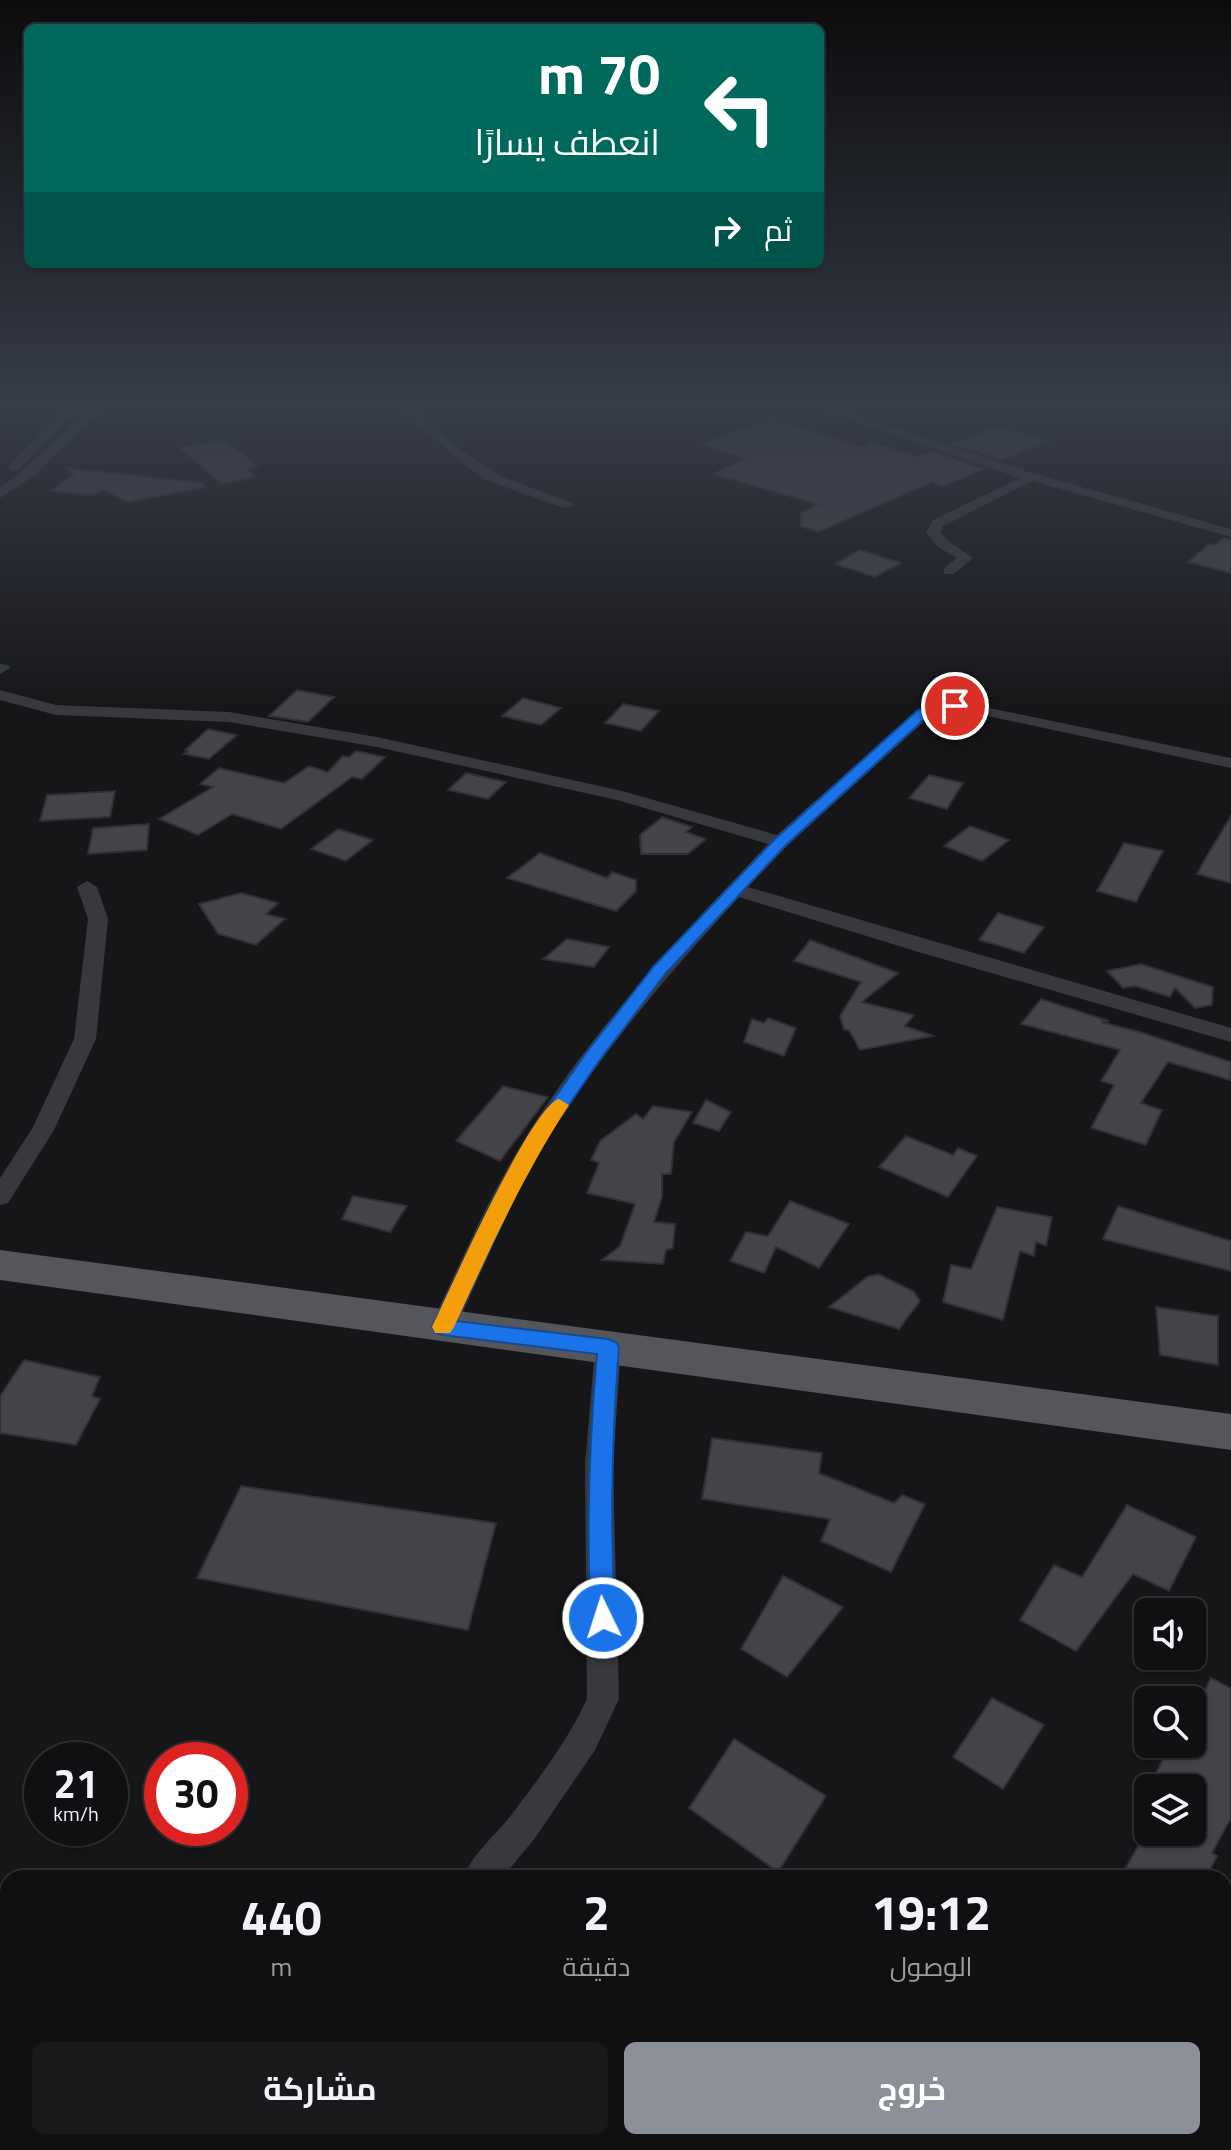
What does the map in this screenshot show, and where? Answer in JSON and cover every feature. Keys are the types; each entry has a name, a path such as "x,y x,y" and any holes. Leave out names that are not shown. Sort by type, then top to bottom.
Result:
{"main road":[{"path":"0,1265 1231,1432"}],"street":[{"path":"949,571 966,558 943,544 933,532 938,523 968,508"},
{"path":"1143,508 1231,533"},
{"path":"0,695 52,710 93,715 228,717 415,750 625,797 780,842"},
{"path":"443,1327 504,1198 538,1135 592,1057 660,970 780,842 923,713 955,706 978,709 1231,763"},
{"path":"0,1197 43,1130 85,1039 98,919 87,887"},
{"path":"733,889 929,949 1231,1035"},
{"path":"487,1870 523,1827 584,1740 603,1699 599,1465 608,1347"}],"building":[{"path":"810,508 872,508 818,532 801,526 801,513"},
{"path":"1224,538 1231,540 1231,573 1188,562 1209,544 1215,545"},
{"path":"860,550 901,563 875,577 835,564"},
{"path":"297,690 334,697 308,722 269,716"},
{"path":"523,698 561,708 541,725 502,716"},
{"path":"623,704 659,711 641,731 605,723"},
{"path":"208,729 237,735 209,759 184,754 188,751 185,750"},
{"path":"356,751 385,757 362,779 352,777 281,829 232,814 198,835 159,819 213,787 200,784 219,768 284,783 309,766 328,772 343,756 349,757"},
{"path":"466,773 506,782 488,799 448,790"},
{"path":"929,775 963,783 947,809 909,798"},
{"path":"115,791 110,817 40,821 47,795"},
{"path":"1231,816 1231,883 1197,874 1204,861"},
{"path":"662,817 692,827 686,832 706,839 688,854 641,854 640,835"},
{"path":"149,824 147,850 88,854 93,828"},
{"path":"970,826 1009,840 982,861 944,846"},
{"path":"338,829 373,840 346,861 311,849"},
{"path":"1124,843 1163,851 1136,902 1097,891"},
{"path":"540,853 607,878 612,872 636,880 636,891 616,911 507,878"},
{"path":"241,893 278,903 266,914 285,919 256,945 218,934 199,904"},
{"path":"998,913 1044,927 1024,953 979,940"},
{"path":"567,939 609,947 594,967 543,959"},
{"path":"810,940 898,973 862,1002 914,1015 905,1026 933,1036 860,1050 849,1030 844,1030 840,1016 861,982 794,961"},
{"path":"1141,964 1213,987 1212,1005 1195,1008 1175,988 1170,997 1135,986 1123,988 1107,971"},
{"path":"1041,999 1109,1021 1101,1022 1231,1062 1230,1080 1168,1062 1141,1103 1162,1110 1146,1145 1091,1128 1114,1085 1101,1081 1120,1050 1021,1024"},
{"path":"768,1018 796,1028 784,1056 744,1042 752,1019 764,1023"},
{"path":"503,1086 548,1097 500,1161 456,1141"},
{"path":"706,1100 731,1112 719,1131 693,1123"},
{"path":"653,1106 692,1112 674,1142 671,1174 662,1174 662,1197 654,1222 675,1224 673,1248 666,1250 663,1264 602,1260 620,1246 635,1204 587,1193 599,1163 591,1160 600,1141 636,1114 643,1119"},
{"path":"906,1136 953,1155 958,1148 977,1156 948,1197 879,1167"},
{"path":"353,1196 407,1206 390,1232 342,1219"},
{"path":"790,1201 849,1224 819,1268 776,1247 764,1273 730,1261 746,1232 768,1236"},
{"path":"1118,1206 1231,1241 1231,1271 1103,1239"},
{"path":"997,1207 1052,1217 1046,1246 1036,1242 1034,1256 1020,1251 1003,1320 943,1302 951,1265 971,1269"},
{"path":"878,1274 913,1291 920,1301 899,1329 829,1307 867,1277"},
{"path":"1156,1307 1218,1316 1218,1365 1160,1355"},
{"path":"24,1360 100,1377 92,1396 100,1399 76,1445 0,1433 0,1396"},
{"path":"712,1438 822,1453 819,1473 894,1503 902,1495 925,1504 891,1572 821,1541 830,1519 702,1499"},
{"path":"241,1486 496,1523 468,1630 197,1578"},
{"path":"1127,1505 1196,1537 1169,1591 1133,1574 1076,1651 1020,1620 1054,1565 1082,1577"},
{"path":"783,1576 843,1607 787,1677 741,1649"},
{"path":"1211,1678 1231,1688 1231,1818 1212,1853 1217,1856 1210,1870 1125,1870 1138,1846 1206,1846 1206,1774 1156,1774 1163,1758 1206,1758 1206,1688"},
{"path":"992,1698 1044,1725 1003,1789 953,1757"},
{"path":"734,1739 826,1796 779,1870 689,1808"}],"slow traffic":[{"path":"443,1327 504,1198 538,1135 559,1105"}],"route":[{"path":"603,1618 599,1465 608,1347 443,1327 504,1198 538,1135 592,1057 660,970 780,842 923,713 955,706"}]}
